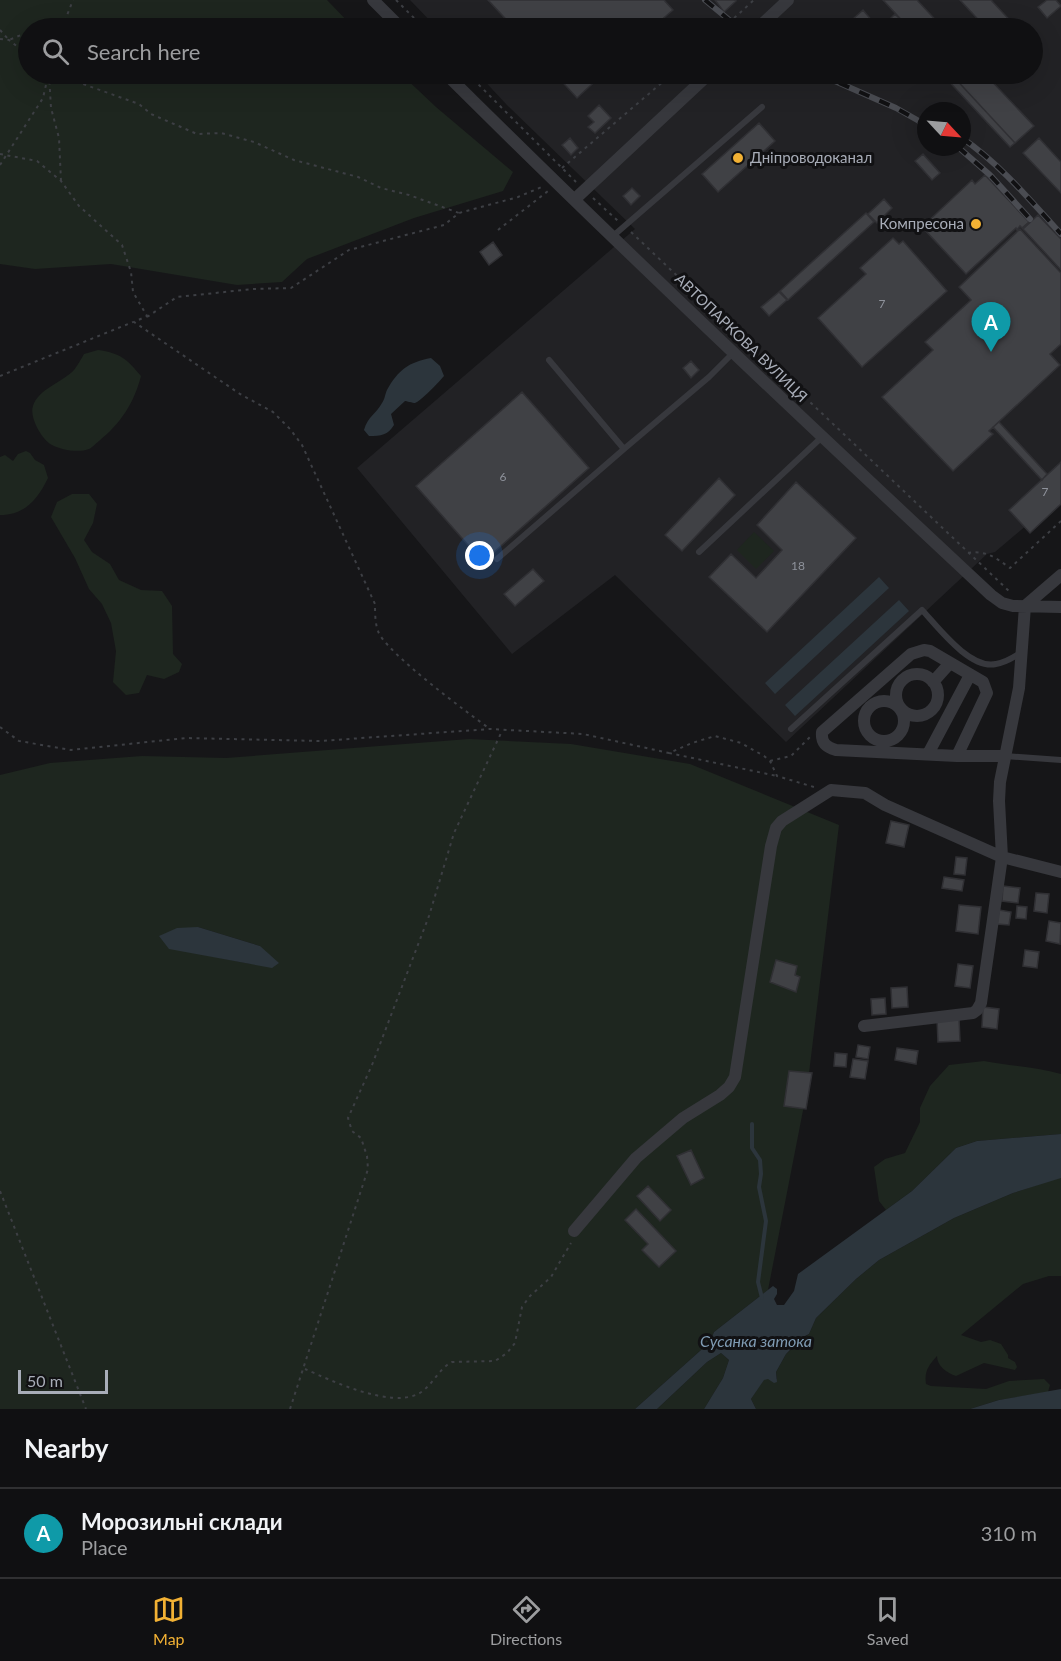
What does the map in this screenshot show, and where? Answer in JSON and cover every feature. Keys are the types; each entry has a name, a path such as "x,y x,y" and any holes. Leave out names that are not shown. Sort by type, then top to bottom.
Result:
{"street":[{"path":"373,0 391,18"},
{"path":"769,18 788,0"},
{"name":"АВТОПАРКОВА ВУЛИЦЯ","path":"456,84 556,183 991,595 1002,603 1013,606 1061,607"},
{"path":"575,200 699,84"},
{"path":"864,1026 973,1013 978,1010 993,928 1002,857 999,801 1004,756 1019,688 1025,606 1061,575"},
{"path":"957,756 987,693 983,682 930,651 924,650 911,654 822,732 823,743 836,750 957,756 1004,756"},
{"path":"933,682 950,663"},
{"path":"918,674 933,682 938,699 928,714 910,716 900,709 896,698 901,681 918,674"},
{"path":"928,754 970,675"},
{"path":"574,1231 636,1158 683,1118 720,1095 735,1077 771,846 776,828 782,821 831,790 865,794 1002,857 1061,872"}],"lane":[{"path":"613,236 762,107"},
{"path":"497,559 709,377 733,352"},
{"path":"549,360 624,449"},
{"path":"699,552 822,437"},
{"path":"791,729 922,610 963,652 975,661 996,665 1022,652"},
{"path":"1004,756 1061,760"}],"path":[{"path":"66,18 73,0"},
{"path":"396,0 414,18"},
{"path":"734,18 754,0"},
{"path":"0,30 18,47"},
{"path":"0,39 9,40 18,36"},
{"path":"0,165 43,98 46,84"},
{"path":"50,84 51,108 59,138 61,181"},
{"path":"83,84 139,104 150,114 197,134 221,133 254,142 294,160 358,177 381,189 409,195 459,213"},
{"path":"478,84 585,190 1025,606"},
{"path":"562,168 660,84"},
{"path":"0,154 37,161 61,181 79,206 122,244 131,272 133,292 147,316"},
{"path":"0,376 134,322 177,297 253,289 291,288 349,250 444,225 459,213 518,197 556,183"},
{"path":"498,230 556,183"},
{"path":"134,322 240,394 273,412 290,429 302,445 375,604 378,633 388,646 490,729"},
{"path":"968,553 978,551 1010,568 1061,521"},
{"path":"0,727 19,741 71,750 186,738 320,741 490,729 583,734 831,790"},
{"path":"290,1409 368,1169 367,1156 360,1138 352,1131 348,1118 372,1065 429,916 454,833 503,729"},
{"path":"770,761 791,756 810,737 822,732"},
{"path":"669,753 715,736 741,743 770,761 777,776"},
{"path":"0,1191 86,1409"},
{"path":"304,1369 345,1386 372,1394 403,1398 420,1393 446,1365 452,1362 495,1361 507,1353 515,1343 522,1307 530,1296 551,1277 570,1246 574,1231"}],"shaded area":[{"path":"0,0 327,0 344,18 18,18 18,84 412,84 513,172 503,191 414,218 307,259 282,282 237,285 111,264 35,269 0,264"},
{"path":"410,0 1061,0 1061,496 995,552 987,554 786,742 615,575 512,654 357,468 635,229 487,84 1043,84 1043,18 427,18"},
{"path":"98,350 122,358 141,376 135,395 120,420 90,448 75,451 56,447 44,438 37,428 32,411 33,406 45,390 74,370 84,354"},
{"path":"26,451 44,465 48,478 40,493 24,509 0,515 0,457 5,455 13,461 18,454"},
{"path":"72,494 89,494 97,504 93,523 84,540 92,552 110,564 119,580 141,590 162,591 172,606 173,654 182,664 179,672 164,679 147,675 139,693 126,695 113,682 116,651 111,623 102,604 89,589 75,558 51,517 57,502"},
{"path":"754,532 774,551 756,569 737,550"},
{"path":"469,739 571,744 690,764 839,825 807,1090 768,1290 714,1332 710,1342 635,1409 0,1409 0,775 50,763 142,756 226,758","holes":["198,927 260,946 251,964 200,954"]},
{"path":"984,1061 1061,1074 1061,1134 977,1141 956,1148 912,1191 886,1210 879,1201 874,1167 885,1159 905,1153 920,1122 920,1108 930,1086 949,1065"},
{"path":"1061,1178 1061,1276 1049,1276 1023,1284 961,1335 981,1342 990,1340 1001,1344 1008,1358 1015,1362 1017,1367 1015,1370 984,1363 956,1376 943,1369 937,1356 926,1372 926,1384 931,1386 986,1389 1009,1381 1044,1379 1050,1385 1048,1392 999,1400 970,1409 756,1409 751,1399 764,1379 777,1379 776,1372 786,1354 809,1334 816,1318 879,1260 954,1218 1013,1193"},
{"path":"721,1353 729,1360 723,1378 704,1409 657,1409 707,1362"}],"water":[{"path":"431,358 440,366 444,376 418,402 405,401 391,414 394,425 387,433 369,436 364,430 366,425 383,401 395,377 410,365"},
{"path":"879,577 889,588 775,694 765,683"},
{"path":"899,600 909,611 795,716 785,705"},
{"path":"198,927 260,946 279,963 272,968 169,949 159,936 177,928"},
{"name":"Сусанка затока","path":"1061,1134 1061,1178 1013,1193 954,1218 879,1260 816,1318 809,1334 786,1354 776,1372 777,1382 764,1380 751,1399 756,1409 704,1409 723,1378 729,1360 721,1353 707,1362 657,1409 635,1409 710,1342 714,1332 773,1286 777,1289 774,1299 777,1305 784,1305 794,1291 798,1274 912,1191 956,1148 977,1141"},
{"path":"1061,1389 1061,1409 970,1409 999,1400"}],"building":[{"path":"488,0 664,0 673,10 664,18 505,18"},
{"path":"715,0 734,0 736,1 724,12"},
{"path":"883,0 917,0 934,18 900,18"},
{"path":"960,0 991,0 1008,18 977,18"},
{"path":"1047,0 1056,0 1061,6 1047,18 1038,7"},
{"path":"863,10 870,18 854,18"},
{"path":"564,84 592,84 577,98"},
{"path":"951,84 960,84 1015,143 1010,147 971,105 971,102 968,102"},
{"path":"960,84 994,84 1034,126 1015,143"},
{"path":"599,105 611,118 595,133 588,127 594,122 588,116"},
{"name":"Дніпроводоканал","path":"759,123 775,141 718,192 702,174"},
{"path":"570,138 578,148 571,155 562,145"},
{"path":"1039,138 1061,162 1061,193 1023,153"},
{"path":"921,156 925,156 940,173 932,180 915,161"},
{"name":"Компресона","path":"985,175 1029,222 1022,228 1020,226 1017,230 1016,228 966,274 922,227 972,180 975,184"},
{"path":"632,188 640,196 631,205 623,196"},
{"path":"884,199 892,208 877,223 868,214"},
{"path":"866,213 874,222 788,300 780,291"},
{"path":"1038,215 1061,239 1061,270 1023,229"},
{"path":"1020,229 1061,273 1061,344 1050,354 1060,365 989,431 993,434 953,471 882,397 933,350 925,342 971,300 959,287"},
{"path":"893,238 899,244 903,241 947,291 862,367 818,318 866,274 860,268"},
{"path":"493,242 502,255 489,265 480,252"},
{"path":"779,292 787,300 769,316 761,307"},
{"path":"691,361 699,370 691,378 683,368"},
{"path":"522,392 589,468 483,562 416,486"},
{"path":"999,422 1047,474 1042,480 993,427"},
{"path":"1061,462 1061,504 1030,533 1009,510"},
{"path":"719,478 735,495 682,551 665,535"},
{"path":"796,482 856,538 767,632 709,577 731,554 756,578 782,550 757,525"},
{"path":"533,569 544,581 515,606 504,594"},
{"path":"891,821 909,825 904,847 886,843"},
{"path":"956,857 967,858 965,875 954,874"},
{"path":"944,877 964,880 962,891 942,888"},
{"path":"1003,886 1020,888 1018,903 1002,901"},
{"path":"1036,893 1049,894 1047,913 1034,911"},
{"path":"959,905 981,907 978,934 956,931"},
{"path":"1017,906 1027,907 1026,919 1016,918"},
{"path":"999,910 1011,912 1009,925 997,924"},
{"path":"1049,921 1061,923 1060,944 1046,941"},
{"path":"1025,950 1039,952 1037,968 1023,966"},
{"path":"776,960 797,966 795,975 800,977 796,992 770,982"},
{"path":"958,964 973,966 970,988 955,986"},
{"path":"907,987 908,1007 892,1008 891,988"},
{"path":"885,998 886,1014 872,1015 871,999"},
{"path":"983,1007 999,1009 997,1029 982,1027"},
{"path":"959,1018 960,1041 938,1042 937,1019"},
{"path":"858,1045 870,1047 868,1059 856,1057"},
{"path":"897,1048 918,1051 916,1064 895,1060"},
{"path":"835,1053 847,1054 846,1067 834,1066"},
{"path":"853,1059 868,1061 865,1079 850,1077"},
{"path":"789,1071 812,1073 806,1109 784,1106"},
{"path":"691,1150 704,1178 691,1185 677,1156"},
{"path":"648,1186 671,1210 660,1221 637,1196"},
{"path":"636,1209 676,1251 659,1267 642,1250 648,1244 625,1220"}],"waterway":[{"path":"752,1124 752,1148 760,1160 759,1187 766,1221 758,1282 762,1298"}],"railway":[{"path":"705,0 727,18"},
{"path":"842,84 917,120"},
{"path":"971,144 1002,171 1061,234"},
{"path":"968,156 990,175 1030,219"}],"place":[{"name":"Дніпроводоканал","path":"738,158"},
{"name":"Компресона","path":"976,224"},
{"name":"Морозильні склади","path":"991,352"}]}
